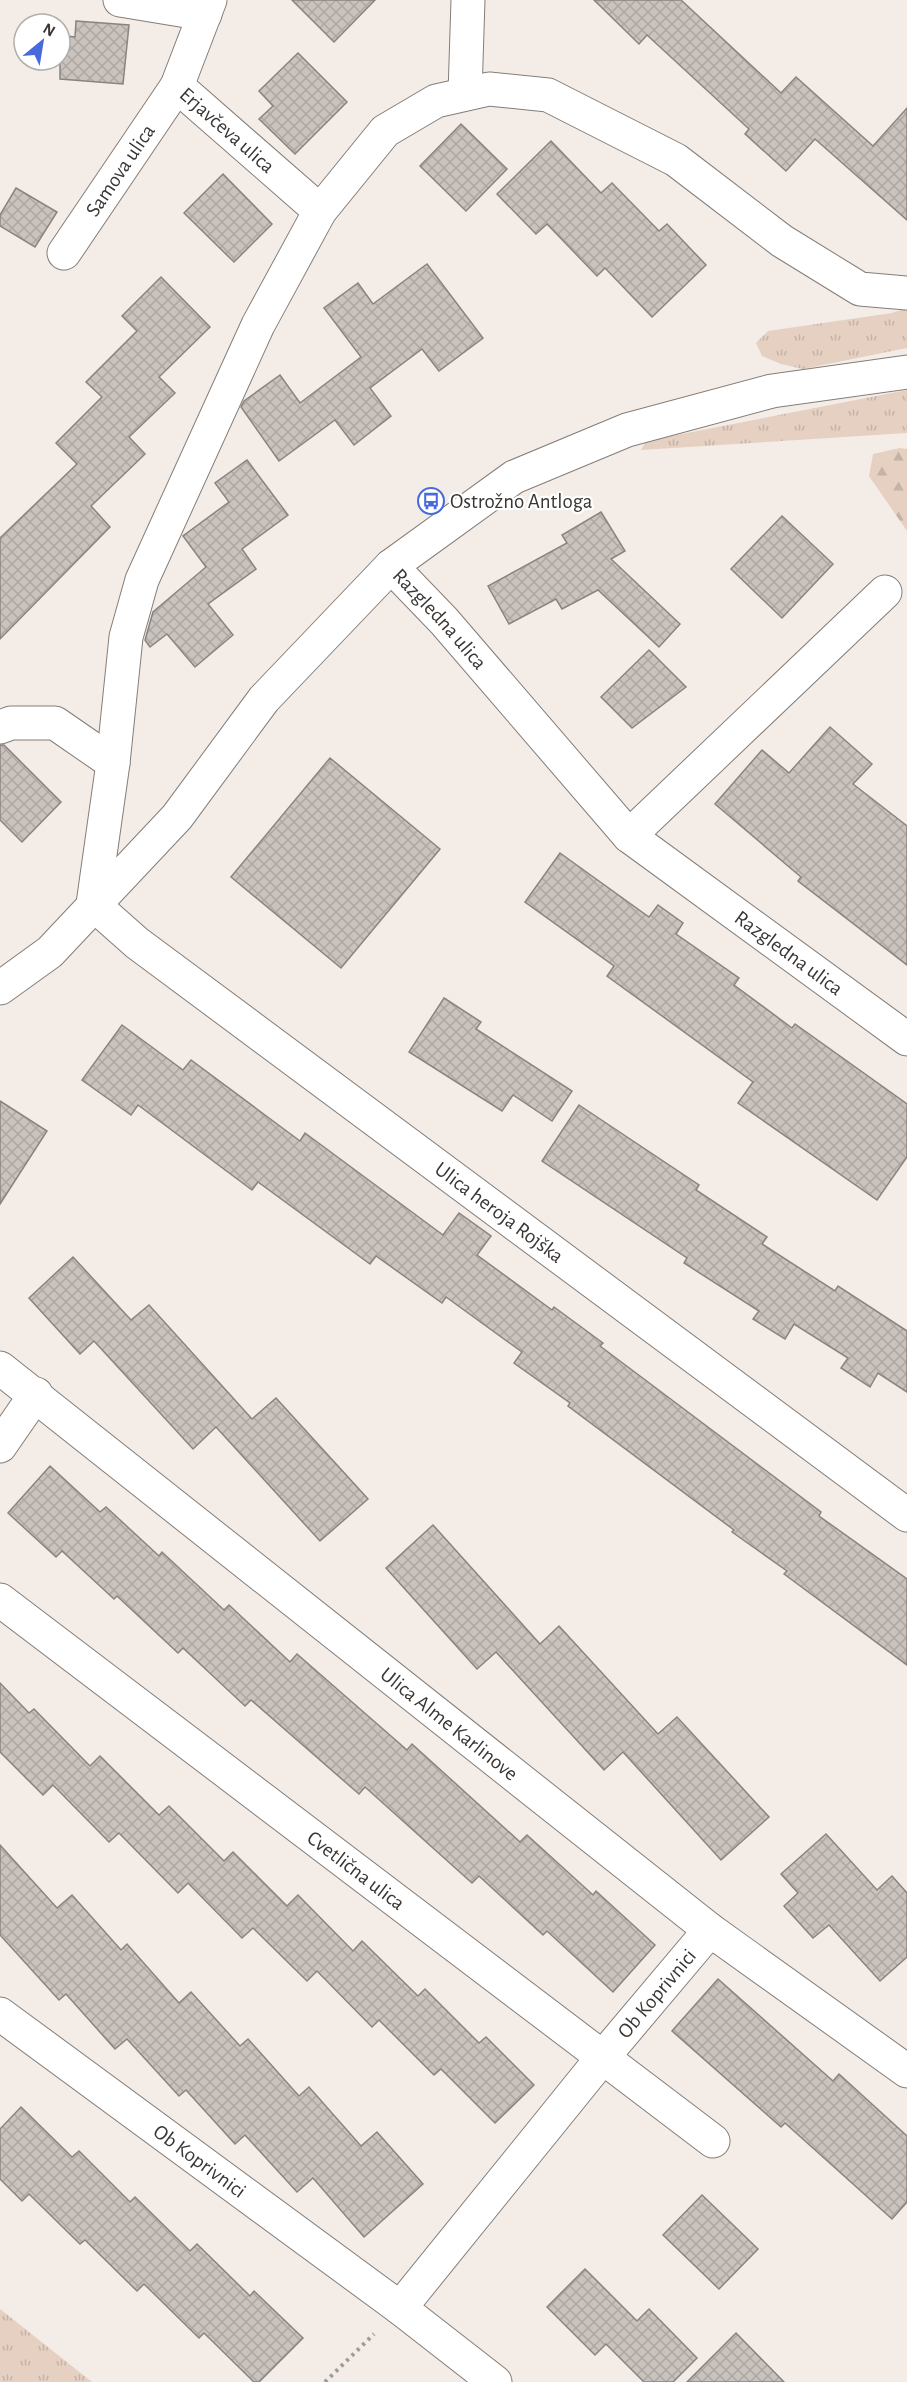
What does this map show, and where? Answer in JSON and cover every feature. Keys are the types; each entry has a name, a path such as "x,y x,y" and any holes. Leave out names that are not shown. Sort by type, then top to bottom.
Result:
{"street":[{"path":"120,0 207,7"},
{"path":"465,94 468,0"},
{"name":"Erjavčeva ulica","path":"207,7 177,86 320,212"},
{"name":"Samova ulica","path":"64,253 177,86"},
{"path":"93,904 113,763 126,638 142,580 258,325 320,212 385,131 436,101 465,94 489,89 548,95 676,160 782,241 860,289 907,293"},
{"name":"Razgledna ulica","path":"907,372 772,391 627,430 513,477 391,566 444,621 629,836 907,1039"},
{"path":"0,988 50,952 177,817 264,699 391,566"},
{"path":"629,836 885,592"},
{"path":"0,727 11,723 55,723 113,763"},
{"name":"Ulica heroja Rojška","path":"93,904 137,943 276,1048 907,1515"},
{"name":"Ulica Alme Karlinove","path":"0,1368 36,1394 710,1930 907,2071"},
{"path":"0,1446 36,1394"},
{"name":"Cvetlična ulica","path":"0,1600 713,2141"},
{"name":"Ob Koprivnici","path":"400,2308 603,2056 710,1930"},
{"name":"Ob Koprivnici","path":"0,2014 400,2308 495,2382"}],"path":[{"path":"326,2382 400,2308"}],"green space":[{"path":"907,308 907,348 803,369 781,364 762,356 756,343 768,331 892,313"},
{"path":"907,390 907,433 641,450 646,441"},
{"path":"900,448 907,449 907,531 869,476 873,454"},
{"path":"0,2309 92,2382 0,2382"}],"building":[{"path":"292,0 375,0 334,42"},
{"path":"594,0 681,0 781,93 796,77 873,146 907,108 907,220 815,139 786,171 745,134 749,129 647,35 639,44"},
{"path":"76,21 129,25 123,84 60,79 60,72 72,72 72,37 75,37"},
{"path":"298,53 347,102 295,154 259,119 273,106 259,91"},
{"path":"461,124 507,169 466,211 420,166"},
{"path":"551,141 601,193 612,183 659,231 667,224 706,265 652,317 605,268 597,276 547,224 536,234 497,194"},
{"path":"223,174 272,224 234,262 184,213"},
{"path":"16,188 57,212 35,247 0,226 0,215"},
{"path":"427,264 483,338 439,371 422,349 370,388 391,416 354,445 335,420 279,461 241,407 244,401 280,375 300,403 361,357 324,308 358,283 373,304"},
{"path":"161,277 210,327 159,377 175,393 129,437 145,454 91,506 110,527 0,639 0,538 77,464 56,443 102,397 86,382 137,331 122,316"},
{"path":"247,460 288,515 242,549 256,569 208,604 233,635 195,667 167,634 150,647 145,640 153,612 206,567 183,536 229,502 215,483"},
{"path":"601,512 625,551 611,559 680,624 659,647 598,590 562,609 556,599 509,624 488,586 567,543 562,535"},
{"path":"782,516 833,564 782,618 731,569"},
{"path":"649,650 686,687 632,728 601,697"},
{"path":"830,727 872,764 853,784 907,826 907,965 798,881 801,877 715,804 762,750 789,773"},
{"path":"0,745 4,745 61,802 22,842 0,820"},
{"path":"330,758 440,849 341,968 231,877"},
{"path":"560,853 649,917 658,905 683,923 676,934 739,978 734,985 792,1028 795,1024 907,1104 907,1157 877,1200 738,1103 753,1082 607,976 614,966 525,902"},
{"path":"444,998 481,1022 476,1029 572,1091 552,1121 513,1095 502,1111 409,1052"},
{"path":"122,1025 183,1070 191,1060 300,1141 305,1133 443,1235 459,1213 491,1236 477,1255 552,1310 554,1307 603,1343 600,1346 821,1512 819,1516 907,1579 907,1665 784,1574 787,1571 732,1532 734,1530 568,1406 570,1403 514,1363 522,1352 446,1297 442,1303 376,1256 370,1264 258,1182 252,1190 138,1105 131,1115 82,1080"},
{"path":"0,1101 47,1131 0,1204"},
{"path":"579,1105 699,1185 696,1190 767,1237 762,1244 835,1291 838,1286 907,1331 907,1392 878,1373 870,1387 841,1368 848,1358 794,1324 785,1339 753,1319 759,1311 684,1263 687,1258 542,1161"},
{"path":"73,1257 131,1320 149,1305 252,1419 276,1398 368,1499 320,1541 216,1427 193,1449 94,1341 80,1354 29,1298"},
{"path":"50,1466 100,1512 106,1507 159,1556 162,1552 224,1610 229,1605 290,1662 297,1654 407,1750 412,1744 520,1842 527,1835 593,1895 596,1891 655,1945 613,1992 547,1931 543,1935 479,1876 472,1883 365,1787 359,1794 251,1700 245,1706 183,1648 178,1653 117,1596 114,1599 62,1551 56,1557 8,1513"},
{"path":"433,1525 540,1644 559,1626 658,1734 677,1717 769,1817 721,1860 623,1752 604,1770 496,1652 477,1669 386,1568"},
{"path":"0,1683 29,1713 34,1709 90,1766 100,1756 159,1815 169,1806 224,1861 233,1852 287,1906 298,1895 353,1951 362,1941 418,1996 425,1989 479,2043 486,2037 534,2085 495,2123 441,2069 434,2075 379,2020 372,2027 317,1971 307,1981 253,1928 242,1938 188,1883 178,1893 119,1833 109,1842 53,1785 43,1795 0,1752"},
{"path":"826,1834 877,1890 892,1876 907,1893 907,1957 880,1981 829,1925 813,1938 784,1906 798,1893 781,1874"},
{"path":"0,1845 57,1908 72,1895 121,1950 127,1944 179,2003 191,1992 240,2046 248,2039 299,2096 309,2087 361,2146 377,2132 423,2184 364,2237 313,2178 297,2192 245,2135 235,2144 186,2090 179,2096 127,2039 115,2049 66,1994 59,2000 0,1935"},
{"path":"718,1979 833,2081 839,2074 907,2136 907,2202 892,2219 785,2123 781,2127 672,2031"},
{"path":"21,2107 72,2157 79,2151 130,2202 135,2197 190,2251 197,2244 250,2296 254,2291 303,2338 259,2382 254,2382 204,2333 199,2338 144,2284 137,2291 85,2240 80,2244 29,2194 22,2201 0,2179 0,2129"},
{"path":"702,2195 758,2249 719,2289 663,2235"},
{"path":"585,2269 637,2321 649,2309 697,2358 673,2382 644,2382 606,2344 595,2355 547,2307"},
{"path":"736,2333 784,2382 687,2382"}],"place":[{"name":"Ostrožno Antloga","path":"431,501"}]}
